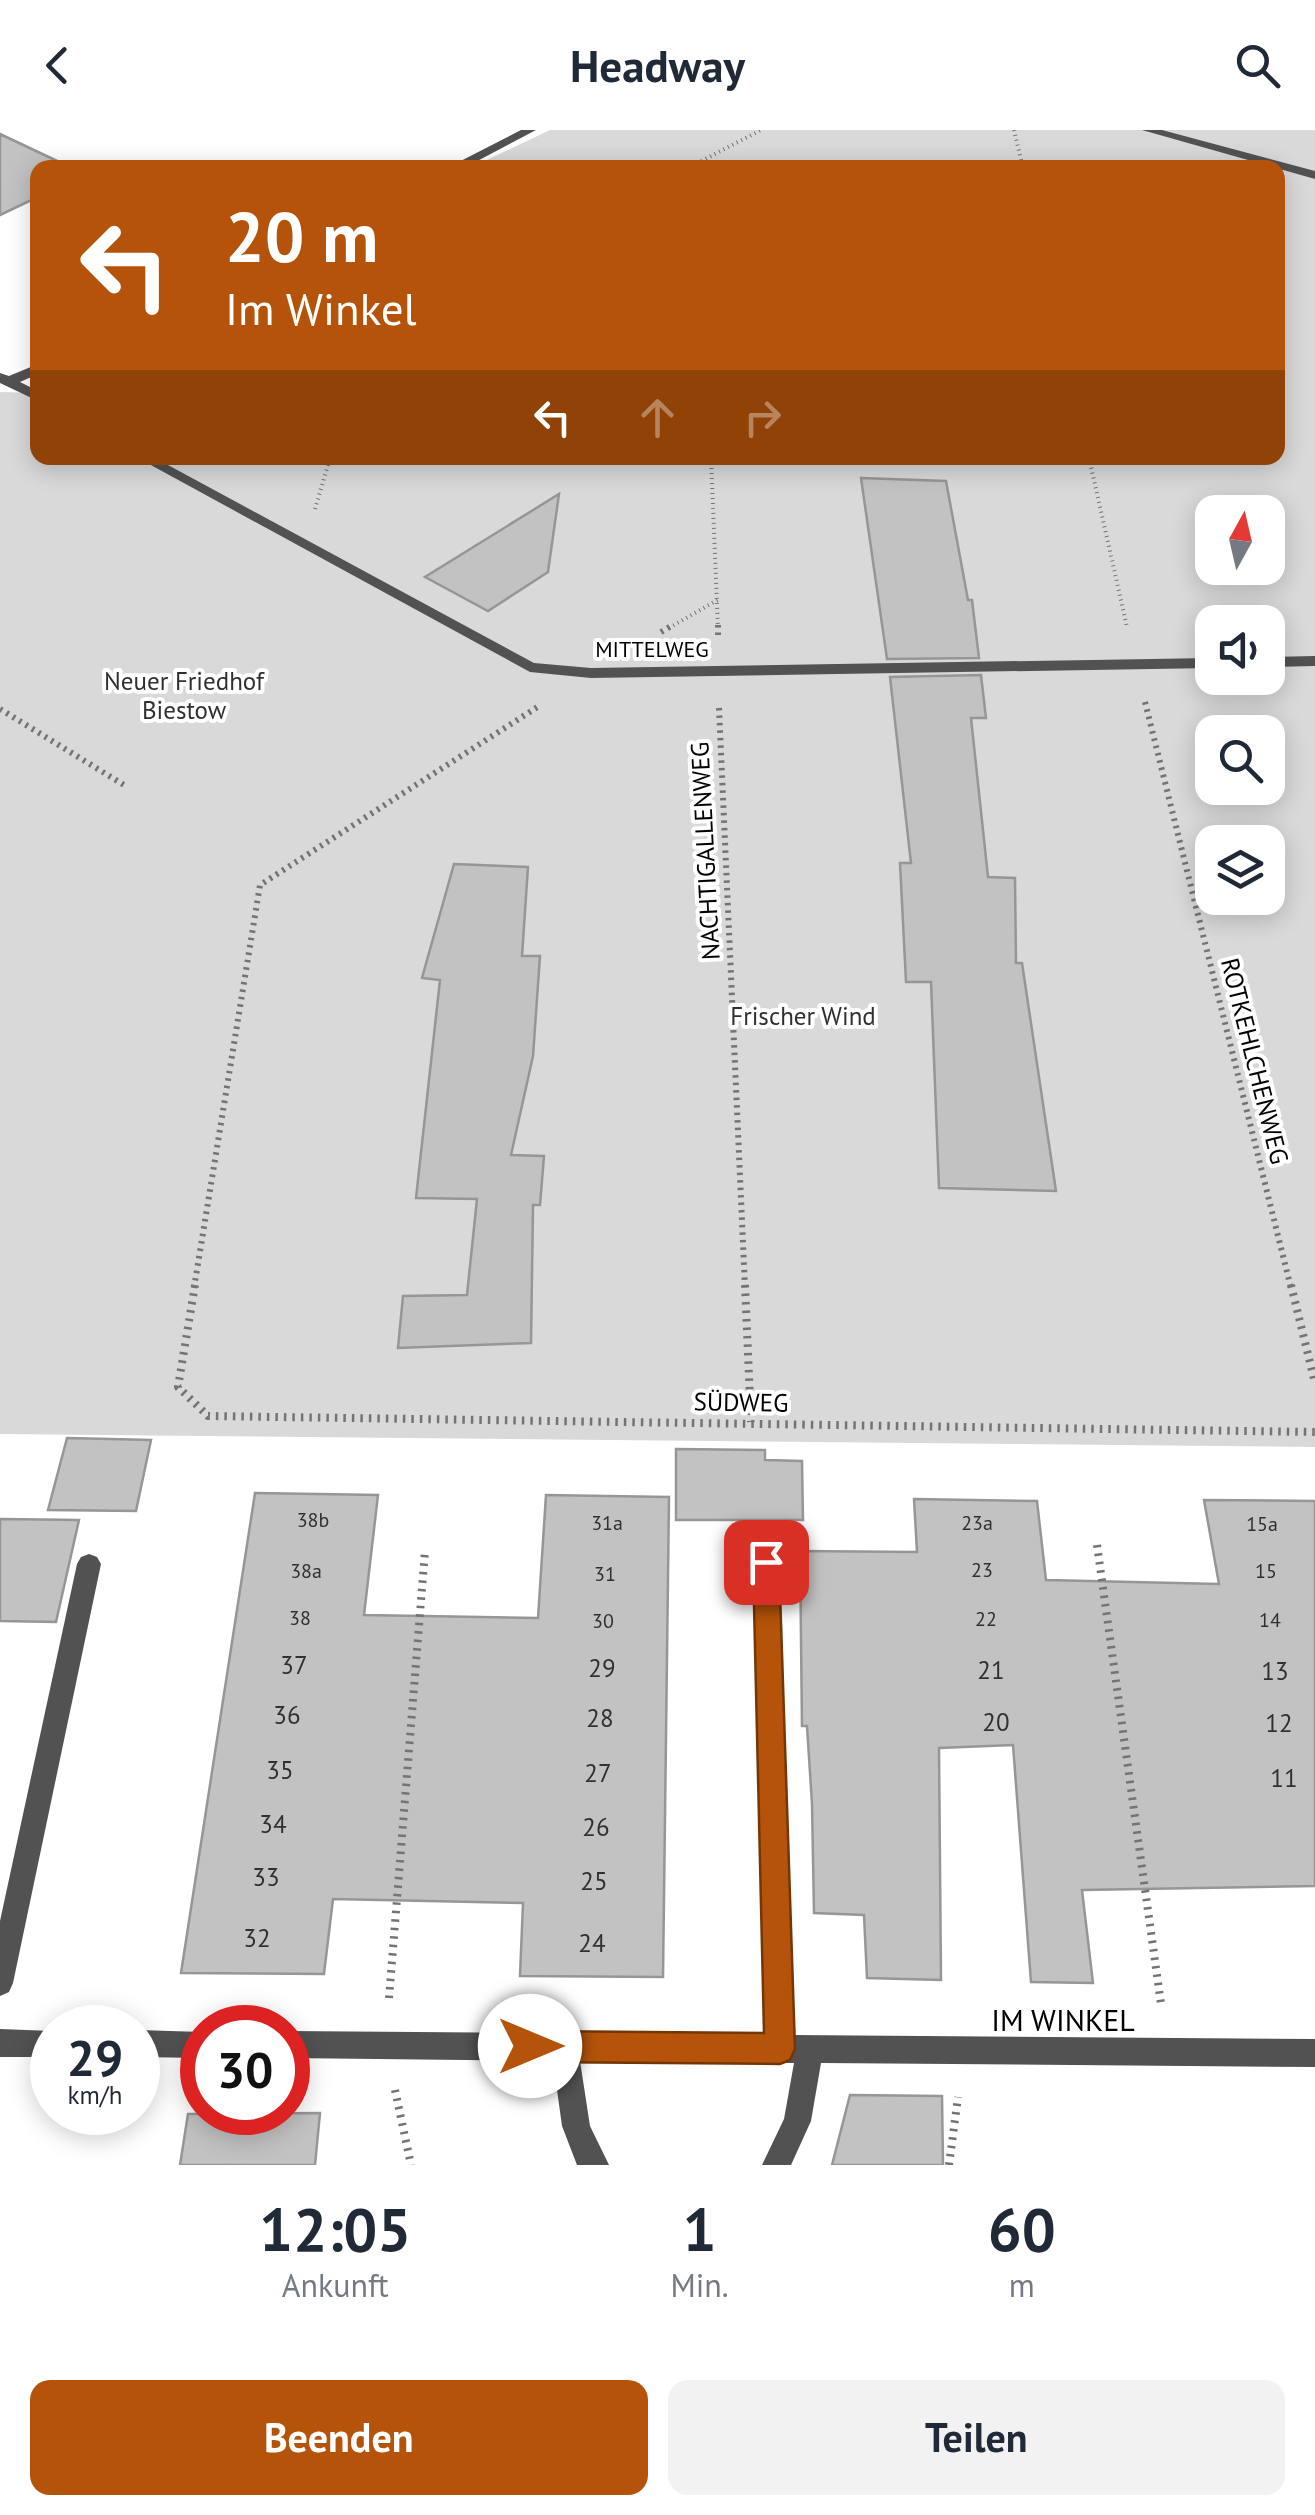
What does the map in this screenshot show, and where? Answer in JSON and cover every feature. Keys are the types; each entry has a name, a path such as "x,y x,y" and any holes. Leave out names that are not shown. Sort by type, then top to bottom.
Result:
{"street":[{"path":"469,160 530,130"},
{"path":"1148,130 1259,160"},
{"path":"1285,167 1315,175"},
{"path":"4,380 30,371"},
{"path":"4,380 30,392"},
{"name":"MITTELWEG","path":"158,465 530,667 591,673 1195,664"},
{"path":"1285,662 1315,661"},
{"path":"766,1562 780,2049"},
{"path":"0,1983 90,1564"},
{"path":"0,2043 30,2044"},
{"name":"IM WINKEL","path":"310,2046 1315,2052"},
{"path":"566,2047 568,2092 586,2157 595,2165"},
{"path":"776,2165 797,2120 810,2048"}],"path":[{"path":"707,160 761,130"},
{"path":"1014,130 1021,160"},
{"name":"NACHTIGALLENWEG","path":"711,465 750,1422"},
{"name":"ROTKEHLCHENWEG","path":"1091,465 1136,665 1315,1383"},
{"path":"591,673 719,599"},
{"name":"SÜDWEG","path":"591,673 260,885 178,1388 208,1416 1315,1432"},
{"path":"0,709 124,785"},
{"path":"1097,1544 1168,2052"},
{"path":"411,2165 386,2046 425,1551"},
{"path":"950,2165 956,2133 960,2050"}],"green space":[{"name":"Frischer Wind","path":"550,130 1315,130 1315,1447 0,1434 0,392 30,393 30,465 1285,465 1285,160 487,160"}],"building":[{"path":"0,134 55,160 30,160 30,201 0,215"},
{"path":"861,478 946,481 968,600 972,600 979,658 887,659"},
{"path":"559,494 548,572 488,611 425,577"},
{"path":"981,675 986,718 971,718 988,877 1015,878 1016,963 1022,963 1056,1191 939,1188 931,982 906,982 900,863 911,863 890,677"},
{"path":"454,864 528,867 522,956 540,956 533,1056 511,1155 544,1156 540,1205 533,1205 531,1343 398,1348 403,1296 467,1295 477,1199 416,1198 440,980 422,978"},
{"path":"67,1438 151,1440 136,1511 48,1510"},
{"path":"676,1449 765,1450 765,1460 802,1461 803,1520 676,1520"},
{"path":"255,1493 378,1495 364,1615 538,1618 546,1495 669,1497 663,1977 520,1976 523,1903 333,1899 324,1974 181,1973"},
{"path":"914,1499 1037,1501 1046,1580 1219,1584 1204,1500 1315,1501 1315,1886 1082,1890 1093,1983 1031,1982 1013,1745 939,1748 941,1980 867,1978 864,1915 814,1913 807,1726 802,1726 800,1551 917,1552"},
{"path":"0,1519 79,1520 56,1622 0,1621"},
{"path":"850,2095 942,2096 943,2165 832,2165"},
{"path":"310,2113 320,2113 315,2165 180,2165 185,2135 310,2135"}],"route":[{"path":"530,2046 780,2049 766,1562"}],"park label":[{"name":"Neuer Friedhof Biestow","path":"184,696"}]}
